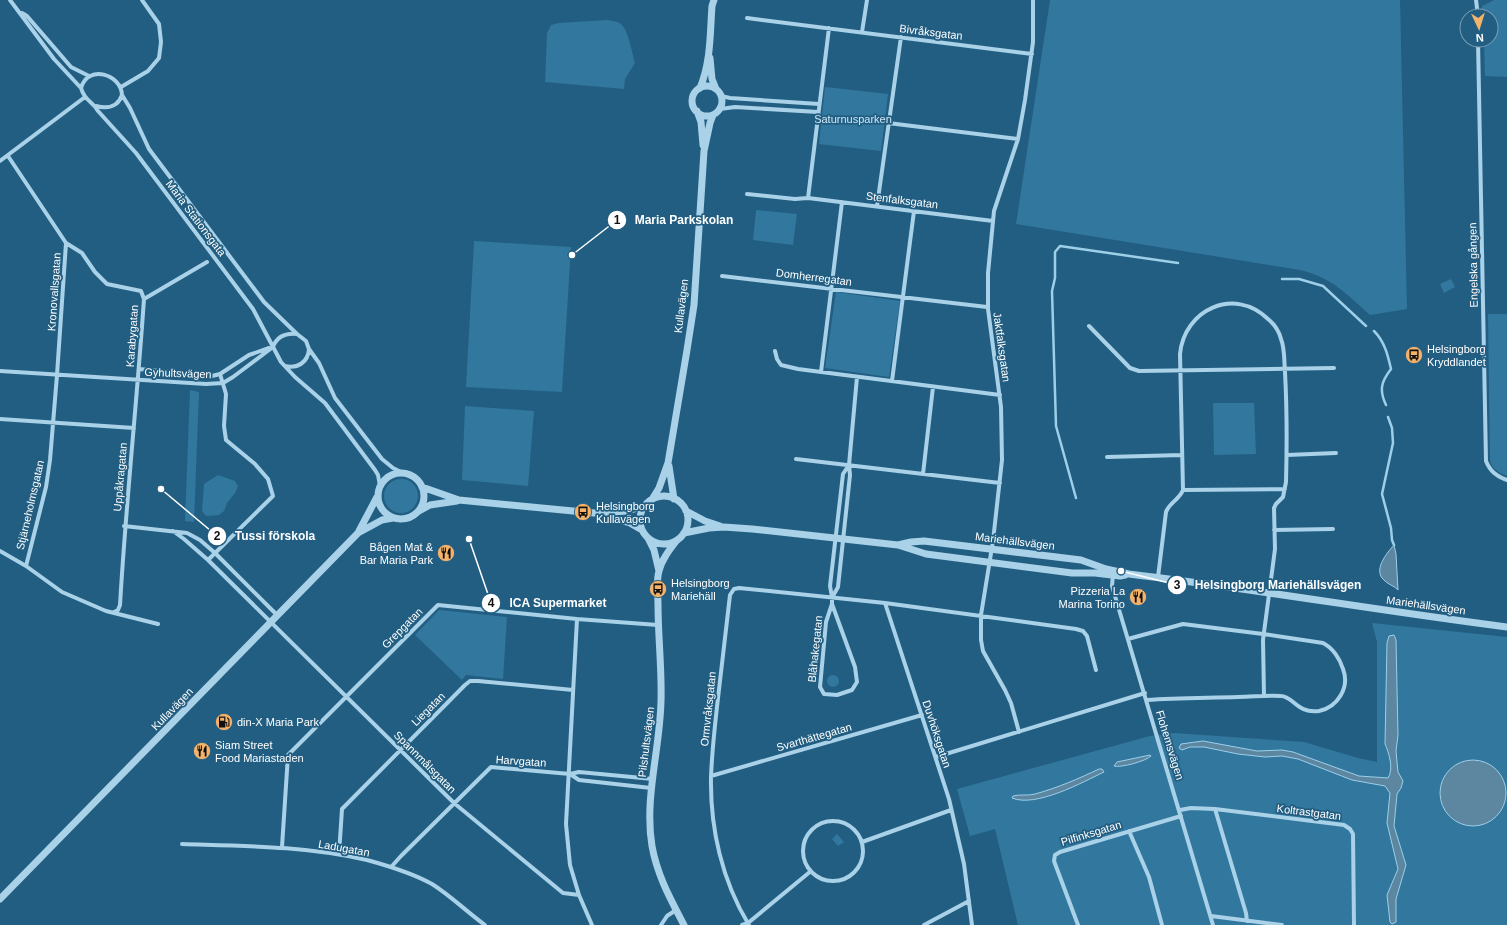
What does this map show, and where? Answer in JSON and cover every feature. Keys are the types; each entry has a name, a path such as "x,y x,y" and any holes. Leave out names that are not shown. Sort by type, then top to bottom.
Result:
{"street":[{"name":"Maria Stationsgata","path":"10,0 20,12 27,25 54,59 81,88 88,101 96,106 98,111 136,153 253,309 277,357 295,377 325,403 375,470 378,475 380,486"},
{"path":"121,87 148,71 159,58 161,42 159,24 142,0"},
{"path":"862,32 867,0"},
{"name":"Jaktfalksgatan","path":"1019,732 1011,703 983,651 981,640 981,615 1000,483 1002,429 1000,395 988,307 988,273 994,211 1018,139 1032,54 1033,0"},
{"name":"Kullavägen","path":"712,2 710,50 712,79 721,96"},
{"name":"Maria Stationsgata","path":"20,12 27,16 71,67 89,76 100,74 109,76 121,87 122,95 130,108 149,148 264,302 296,334 306,340 308,349 319,363 335,398 382,459 393,468 403,473"},
{"name":"Bivråksgatan","path":"747,18 1032,54"},
{"path":"808,198 829,28"},
{"path":"876,206 901,37"},
{"name":"Engelska gången","path":"1478,48 1486,460 1493,473 1507,480"},
{"name":"Kullavägen","path":"704,151 700,122 694,108 693,100 695,92 700,88 704,78 710,50"},
{"path":"81,88 85,79 89,76"},
{"path":"700,88 708,86 716,89"},
{"path":"96,106 105,108 112,106 119,101 122,95"},
{"path":"720,109 722,102 721,96 730,98 819,104"},
{"path":"0,161 85,97"},
{"path":"697,112 704,116 713,115 720,109 735,107 818,112"},
{"name":"Kullavägen","path":"651,500 659,488 668,463 687,350 694,306 704,151 713,115"},
{"path":"888,123 1018,139"},
{"name":"Kronovallsgatan","path":"8,156 66,243 57,375"},
{"name":"Stenfalksgatan","path":"747,194 795,199 808,198 993,221"},
{"path":"822,372 842,202"},
{"path":"892,381 914,211"},
{"name":"Karabygatan","path":"66,243 82,253 95,272 107,284 141,291 144,299 138,381"},
{"path":"144,299 207,262"},
{"name":"Domherregatan","path":"722,276 988,307"},
{"path":"1158,577 1167,508 1181,496 1183,490 1180,370 1182,343 1185,334 1192,322 1199,315 1212,308 1220,305 1235,304 1250,307 1258,311 1272,323 1282,338 1284,368 1287,455 1286,482 1283,497 1274,508 1275,549 1263,634 1264,696"},
{"path":"1089,326 1130,368 1139,371 1284,368 1292,370 1334,368"},
{"path":"273,347 282,336 296,334"},
{"name":"Gyhultsvägen","path":"139,369 197,376 212,376 220,374 249,355 273,347"},
{"name":"Gyhultsvägen","path":"0,371 138,381 206,384 223,383 273,347"},
{"path":"285,366 291,368 302,364 306,360 308,349"},
{"path":"775,352 781,365 857,377 1000,395"},
{"path":"208,560 273,496 268,478 255,464 226,440 224,426 226,394 220,374"},
{"name":"Stjärneholmsgatan","path":"26,566 46,487 50,460 57,375"},
{"path":"832,597 838,587 844,539 857,377"},
{"name":"Uppåkragatan","path":"138,381 124,526 187,533 200,540 278,616"},
{"path":"923,474 933,387"},
{"path":"0,419 134,428"},
{"path":"1287,455 1336,453"},
{"path":"1107,457 1182,455"},
{"path":"796,458 1000,483"},
{"name":"Kullavägen","path":"668,463 674,499"},
{"path":"832,597 830,586 843,474 849,465"},
{"path":"380,486 389,476 403,473"},
{"name":"Kullavägen","path":"403,473 411,475 422,487 459,500 594,513 627,511 645,506"},
{"name":"Kullavägen","path":"0,899 358,533 377,497 380,486"},
{"path":"419,511 424,499 422,487"},
{"path":"1183,490 1285,489"},
{"path":"377,497 380,508 393,518"},
{"path":"664,497 674,499 686,510 687,524 684,533 677,540 668,543 662,544 655,542 642,530 641,516 645,506 651,500 664,497"},
{"name":"Kullavägen","path":"358,533 382,520 393,518 404,519 415,515 430,505 459,500"},
{"name":"Mariehällsvägen","path":"686,510 705,521 724,527"},
{"name":"Kullavägen","path":"594,513 630,523 642,530"},
{"path":"114,612 118,610 120,605 124,526"},
{"name":"Mariehällsvägen","path":"684,533 709,528 724,527 898,545 926,554 1072,573 1113,573 1158,577 1268,592 1410,615 1507,627"},
{"path":"1274,530 1333,529"},
{"name":"Uppåkragatan","path":"173,531 190,543 271,623"},
{"name":"Pilshultsvägen","path":"647,536 654,550 659,571 658,625 662,674 659,734 651,788 650,826 652,847 661,877 684,925"},
{"name":"Pilshultsvägen","path":"659,571 666,556 677,540"},
{"name":"Mariehällsvägen","path":"898,545 924,541 1081,560 1113,573"},
{"path":"0,551 26,566 62,592 99,608 158,624"},
{"name":"Flohemsvägen","path":"1113,573 1112,586 1180,810 1213,925"},
{"name":"Ormvråksgatan","path":"748,924 729,883 718,847 713,814 711,776 714,736 730,595 734,589 739,588 832,597"},
{"path":"832,597 1076,628 1083,631 1087,636 1096,670"},
{"name":"Blåhakegatan","path":"832,597 832,604 826,622 820,687 824,694 837,695 852,690 857,682 857,675 832,604"},
{"name":"Duvhöksgatan","path":"885,603 936,758 951,810 964,864 972,925"},
{"name":"Grepgatan","path":"282,847 288,755 438,605 577,619 658,625"},
{"path":"577,619 570,774 566,824 570,865 579,895 592,925"},
{"name":"Spannmålsgatan","path":"271,623 454,803 563,893 579,895"},
{"path":"1128,639 1183,624 1263,634 1326,645 1336,654 1343,668 1345,677 1344,686 1338,700 1319,711 1301,709 1283,696 1147,700"},
{"name":"Liegatan","path":"339,854 342,809 464,685 470,681 573,690"},
{"path":"936,758 1145,693"},
{"name":"Svarthättegatan","path":"711,776 922,715"},
{"name":"Harvgatan","path":"392,866 491,767 570,774 579,772 653,779"},
{"name":"Harvgatan","path":"570,774 579,780 651,788"},
{"name":"Koltrastgatan","path":"1180,810 1191,808 1215,809 1344,825 1350,829 1353,834 1354,925"},
{"path":"1215,809 1246,913 1247,921"},
{"path":"862,842 951,810"},
{"name":"Pilfinksgatan","path":"1078,925 1054,861 1055,855 1060,852 1181,816"},
{"path":"833,820 846,823 856,831 862,842 863,857 861,864 851,876 840,881 829,881 819,878 811,871 804,860 803,854 804,842 811,831 821,823 833,820"},
{"path":"1129,831 1149,877 1162,925"},
{"name":"Ladugatan","path":"182,844 282,847 339,854 392,866 431,884 449,896 485,925"},
{"path":"742,925 748,924 811,871"},
{"path":"924,925 969,901"},
{"path":"661,925 667,916 676,910"},
{"path":"1211,916 1282,925"}],"green space":[{"path":"1050,0 1400,0 1407,309 1370,315 1330,282 1311,273 1300,270 1016,224"},
{"path":"1494,0 1507,0 1507,77 1485,76 1484,48 1499,48 1499,8 1482,8 1482,6"},
{"path":"607,20 615,21 624,28 635,63 625,79 624,89 545,82 547,33 551,25 559,23"},
{"name":"Saturnusparken","path":"825,87 888,94 881,151 819,144"},
{"path":"756,210 797,214 793,245 753,240"},
{"path":"474,241 571,247 562,392 466,387"},
{"path":"1451,279 1455,287 1444,293 1440,284"},
{"path":"836,292 900,301 889,377 825,368"},
{"path":"1488,314 1507,314 1507,476 1496,470 1492,466 1490,460"},
{"path":"190,390 199,392 194,522 185,521"},
{"path":"1213,403 1254,403 1256,454 1214,455"},
{"path":"465,406 534,411 528,486 462,480"},
{"path":"218,475 235,481 238,486 235,493 227,503 224,511 219,515 206,516 202,511 204,484"},
{"path":"398,479 404,479 408,480 415,486 418,496 417,503 411,510 404,513 398,513 394,512 387,506 384,499 384,493 385,489 391,482"},
{"path":"439,610 507,617 503,679 466,675 462,680 415,635"},
{"path":"1372,623 1507,637 1507,925 1018,925 995,829 970,836 957,789 1150,736 1174,733 1304,742 1377,762 1377,642"},
{"path":"831,675 835,675 839,681 835,687 831,687 827,683 827,679"},
{"path":"837,834 844,842 838,846 832,839"}],"shaded area":[{"path":"1394,545 1398,590 1381,577 1380,572 1384,558"},
{"path":"1394,635 1396,640 1398,735 1396,751 1398,772 1403,781 1397,794 1394,826 1406,865 1396,899 1396,922 1392,924 1390,922 1387,895 1398,869 1387,823 1390,793 1385,786 1352,780 1298,759 1282,756 1265,757 1238,754 1204,747 1190,747 1182,750 1179,748 1181,744 1203,741 1257,751 1282,750 1293,752 1359,776 1388,778 1391,766 1385,744 1387,643 1389,636"},
{"path":"1151,756 1148,758 1139,762 1122,766 1114,766 1117,762"},
{"path":"1467,760 1479,760 1491,765 1501,775 1506,787 1504,806 1491,821 1479,826 1467,826 1455,821 1445,811 1440,799 1440,787 1445,775 1455,765"},
{"path":"1102,769 1104,772 1046,797 1034,800 1012,798 1013,796 1032,795 1051,789"}],"waterway":[{"path":"1076,498 1056,426 1052,291 1055,278 1055,252 1060,246 1178,263"},
{"path":"1282,279 1299,279 1323,286 1366,326"},
{"path":"1374,331 1383,344 1391,369 1382,386 1382,395 1386,405"},
{"path":"1388,417 1392,428 1393,443 1382,494 1394,545"}],"place":[{"name":"Maria Parkskolan","path":"572,255"},
{"name":"Helsingborg Kryddlandet","path":"1414,355"},
{"name":"Tussi förskola","path":"161,489"},
{"name":"Helsingborg Kullavägen","path":"583,512"},
{"name":"ICA Supermarket","path":"469,539"},
{"name":"Bågen Mat & Bar Maria Park","path":"446,553"},
{"name":"Helsingborg Mariehällsvägen","path":"1121,571"},
{"name":"Helsingborg Mariehäll","path":"658,589"},
{"name":"Pizzeria La Marina Torino","path":"1138,597"},
{"name":"din-X Maria Park","path":"224,722"},
{"name":"Siam Street Food Mariastaden","path":"202,751"}]}
